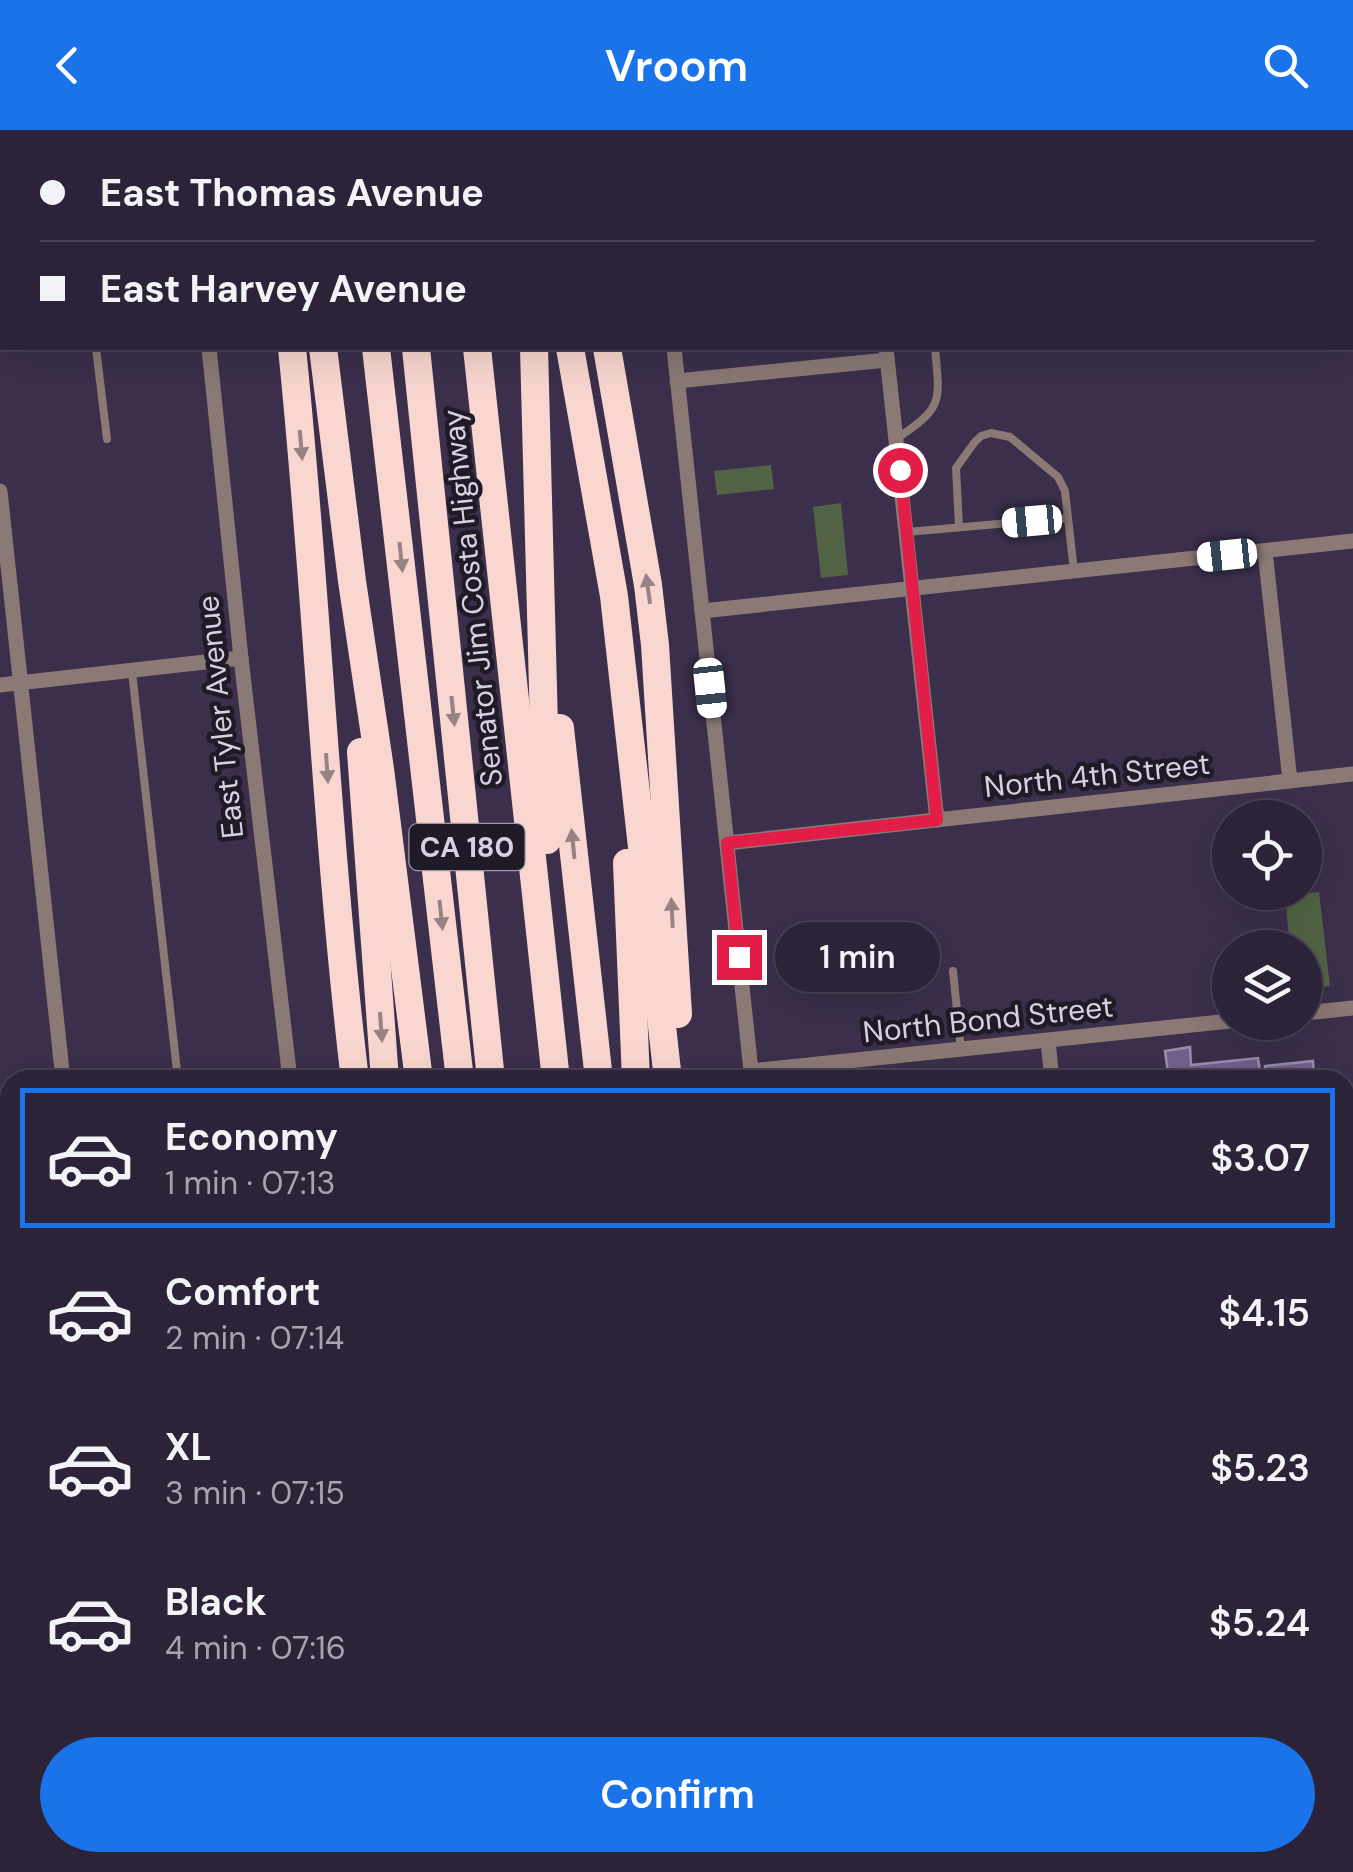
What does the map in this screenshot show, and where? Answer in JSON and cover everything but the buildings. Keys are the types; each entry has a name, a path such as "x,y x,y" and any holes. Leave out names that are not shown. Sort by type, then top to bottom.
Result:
{"highway":[{"path":"292,350 312,555 342,972 354,1070"},
{"path":"323,350 418,1070"},
{"path":"376,350 459,1070"},
{"path":"392,350 442,614"},
{"name":"Senator Jim Costa Highway","path":"416,350 490,1070"},
{"name":"Senator Jim Costa Highway","path":"477,350 555,1070"},
{"path":"570,350 614,596 667,1070"},
{"path":"607,350 655,645 681,1070"},
{"path":"534,362 553,1051"},
{"path":"591,469 621,764 636,1070"},
{"path":"539,533 597,1070"},
{"path":"352,581 384,1070"}],"street":[{"name":"East Tyler Avenue","path":"209,350 240,658 289,1070"},
{"path":"674,350 751,1070"},
{"path":"678,381 886,354 937,820"},
{"path":"0,491 62,1070"},
{"path":"702,612 1353,541"},
{"path":"1266,551 1290,781"},
{"path":"0,685 240,658"},
{"name":"North 4th Street","path":"727,843 1353,774"},
{"path":"1322,1011 1353,1008"},
{"name":"North Bond Street","path":"794,1070 1212,1024"},
{"path":"1048,1041 1051,1070"}],"lane":[{"path":"96,350 107,440"},
{"path":"896,440 920,423 937,401 935,350"},
{"path":"959,527 956,468 982,436 991,433 1010,437 1058,477 1065,491 1074,572"},
{"path":"907,532 1068,518"},
{"path":"132,670 177,1070"},
{"path":"953,970 961,1050"}],"green space":[{"path":"771,465 774,489 717,495 714,471"},
{"path":"841,503 848,575 821,578 813,507"},
{"path":"1286,910 1321,910 1330,986 1322,987 1322,930 1288,930"}],"route":[{"path":"739,957 727,843 937,820 900,470"}]}
